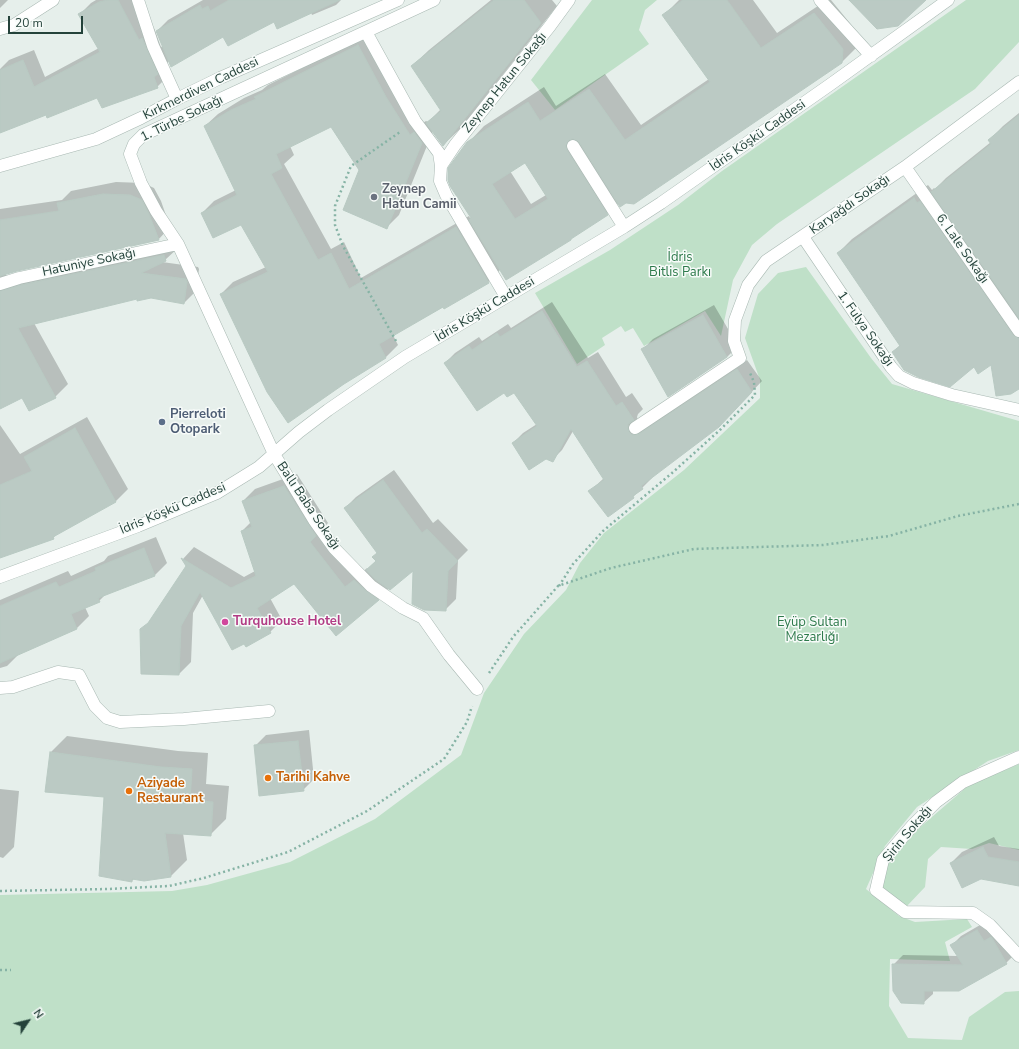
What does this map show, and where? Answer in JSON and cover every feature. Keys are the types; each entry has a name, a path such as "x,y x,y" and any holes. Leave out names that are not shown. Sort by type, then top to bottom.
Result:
{"street":[{"path":"0,28 14,25 53,0"},
{"path":"138,0 153,46 177,99"},
{"name":"Kırkmerdiven Caddesi","path":"2,167 96,139 220,78 398,0"},
{"name":"1. Türbe Sokağı","path":"274,454 178,244 156,211 138,179 130,154 134,144 143,135 434,0"},
{"name":"Zeynep Hatun Sokağı","path":"441,166 455,145 569,0"},
{"path":"820,0 871,56"},
{"name":"İdris Köşkü Caddesi","path":"0,577 138,526 217,493 259,467 299,432 328,410 405,357 624,227 661,203 871,56 948,0"},
{"path":"366,32 415,121 439,153 441,166 440,181 446,195 506,297"},
{"name":"Karyağdı Sokağı","path":"740,358 734,341 735,320 748,286 766,262 905,167 1019,83"},
{"path":"573,146 624,227"},
{"name":"6. Lale Sokağı","path":"905,167 1019,331"},
{"name":"1. Fulya Sokağı","path":"803,237 891,367 899,376 913,383 952,395 1019,410"},
{"name":"Hatuniye Sokağı","path":"0,284 19,278 178,244"},
{"path":"635,428 740,358"},
{"name":"Ballı Baba Sokağı","path":"274,454 314,520 334,548 371,586 403,608 423,618 449,655 477,689"},
{"path":"0,688 13,687 58,672 79,675 95,706 107,718 120,722 184,719 269,711"},
{"name":"Şirin Sokağı","path":"1019,758 963,782 936,802 913,825 883,860 876,890 905,912 973,913 990,924 1019,956"}],"path":[{"path":"405,357 343,246 335,225 335,206 351,166 415,121"},
{"path":"0,891 169,886 204,878 288,852 366,810 444,759 467,722 477,689 513,637 558,586 573,564 603,531 678,468 755,396 754,382 749,370 740,358"},
{"path":"558,586 611,568 694,549 822,545 889,536 958,516 1019,504"},
{"path":"0,970 11,970"}],"green space":[{"path":"592,0 657,0 645,10 639,30 649,44 555,110 531,80"},
{"name":"İdris Bitlis Parkı","path":"966,0 1019,0 1019,42 975,89 777,224 752,245 733,280 721,336 705,311 644,346 633,328 625,332 621,326 602,338 605,345 577,364 535,293 610,250 678,205 722,171"},
{"name":"Eyüp Sultan Mezarlığı","path":"806,267 871,358 892,384 1019,421 1019,750 988,761 917,807 885,846 866,889 899,916 915,922 967,919 972,927 945,942 950,961 890,959 889,1006 908,1038 962,1040 969,1017 1005,992 1019,991 1019,1049 0,1049 0,895 172,891 207,885 290,862 375,819 461,755 484,693 524,634 566,590 580,563 604,533 684,470 760,398 760,380 745,338 758,294 778,273"},
{"path":"1019,764 1019,850 989,843 972,849 941,847 928,859 925,887 907,906 882,888 888,864 918,829 969,785"}],"building":[{"path":"118,0 139,40 142,38 158,74 154,77 158,88 102,108 97,98 47,118 46,115 0,133 0,70 23,60 34,87 100,52 78,14 99,2"},
{"path":"229,0 340,0 277,29 274,22 228,46 223,37 171,67 156,31 200,5 202,9 208,6 210,11"},
{"path":"494,0 524,0 541,23 443,146 426,123 441,111 411,66"},
{"path":"683,0 727,0 761,48 814,13 843,49 842,63 634,204 626,203 620,207 579,142 573,139 569,140 566,146 567,150 608,215 506,280 469,220 471,218 450,186 448,180 448,168 467,142 528,102 540,121 589,89 625,140 710,82 662,15","holes":["525,163 548,199 515,219 492,184"]},
{"path":"849,0 926,0 898,26 877,29"},
{"path":"358,45 386,97 410,135 414,132 422,143 387,229 343,210 359,170 331,127 276,154 282,168 271,174 318,260 331,253 349,289 456,227 489,283 444,309 443,307 379,344 386,358 344,384 288,423 267,392 220,294 268,272 241,225 213,238 201,213 237,195 204,126 231,110 256,99 254,97"},
{"path":"1019,115 1019,318 931,192 991,144 988,140"},
{"path":"103,194 130,195 142,200 159,240 0,276 0,220 59,211 57,203"},
{"path":"914,198 917,203 920,201 1013,335 1019,338 1019,389 1011,394 996,396 991,365 978,374 974,367 950,387 918,377 904,370 892,352 900,346 837,253"},
{"path":"164,255 166,261 141,273 186,279 187,282 184,304 151,298 137,301 137,299 18,328 56,398 29,411 22,398 0,409 0,291 21,285"},
{"path":"542,311 577,367 587,361 616,406 622,402 634,420 628,424 629,432 632,435 639,434 737,369 752,392 719,427 641,486 643,489 633,496 634,498 608,517 588,491 604,480 571,429 553,462 546,459 529,470 512,443 537,426 514,393 507,397 504,393 477,411 444,363 469,346 472,350 497,333 500,337"},
{"path":"703,315 727,357 668,397 641,349"},
{"path":"75,428 116,502 53,537 54,539 0,558 0,485 32,471 24,457"},
{"path":"383,480 422,533 427,529 458,561 448,571 446,611 424,610 412,604 413,571 390,590 376,580 366,570 376,561 372,557 377,553 344,508"},
{"path":"284,486 316,536 310,542 345,587 354,580 379,600 336,636 294,584 257,608 271,633 246,647 244,644 232,650 200,592 181,626 179,675 141,674 140,629 148,623 186,566 181,558 231,588 256,576 241,531 252,527 242,501"},
{"path":"144,548 155,576 98,598 100,602 71,614 77,629 0,663 0,606 56,582 59,587 96,571 95,568"},
{"path":"298,741 304,791 259,796 254,745"},
{"path":"50,752 161,767 192,769 190,800 213,802 211,836 165,833 171,877 144,881 132,879 132,882 99,876 104,797 45,792"},
{"path":"983,847 988,857 1019,862 1019,886 981,879 962,888 950,863"},
{"path":"977,930 984,941 991,937 992,938 1007,964 959,991 924,991 924,1004 901,1003 893,991 892,964 963,965 950,945"}],"place":[{"name":"Zeynep Hatun Camii","path":"374,197"},
{"name":"Pierreloti Otopark","path":"162,422"},
{"name":"Turquhouse Hotel","path":"225,622"},
{"name":"Tarihi Kahve","path":"268,778"},
{"name":"Aziyade Restaurant","path":"129,791"}]}
